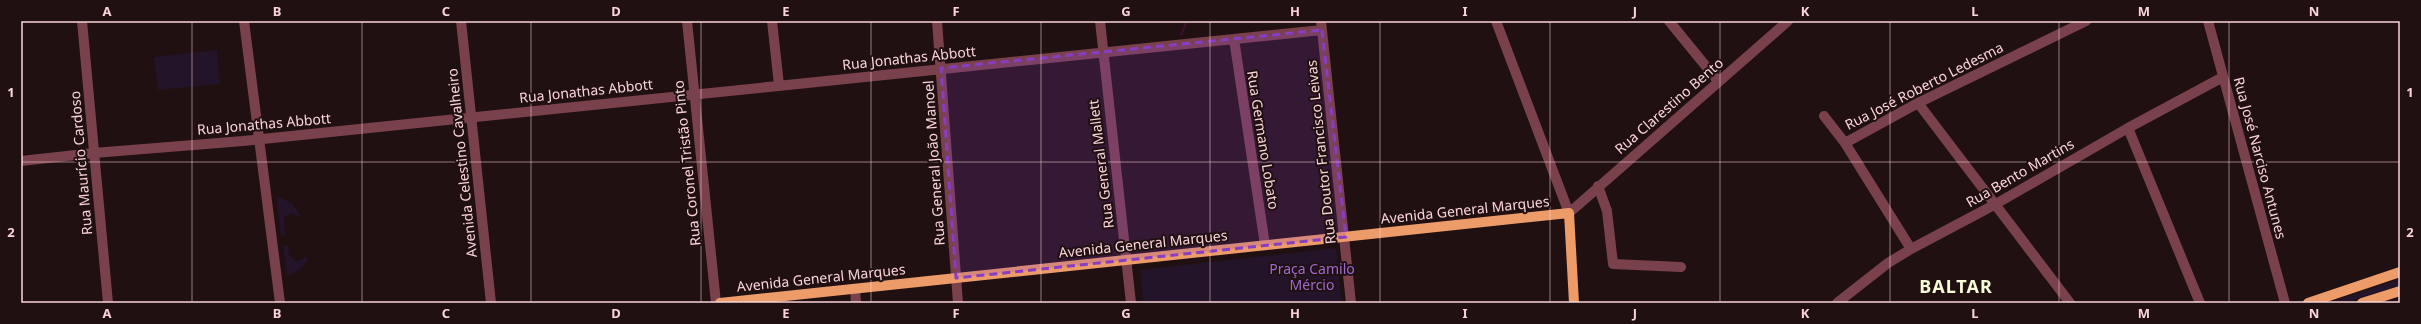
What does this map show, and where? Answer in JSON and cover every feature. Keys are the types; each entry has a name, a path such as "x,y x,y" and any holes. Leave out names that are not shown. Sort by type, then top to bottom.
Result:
{"main road":[{"name":"Avenida General Marques","path":"720,303 1569,213"},
{"path":"1569,213 1574,303"},
{"path":"2308,303 2400,272"},
{"path":"2362,303 2400,291"}],"street":[{"name":"Rua Maurício Cardoso","path":"82,21 108,303"},
{"path":"244,21 280,303"},
{"name":"Avenida Celestino Cavalheiro","path":"461,21 491,303"},
{"name":"Rua Coronel Tristão Pinto","path":"687,21 716,303"},
{"path":"772,21 778,85"},
{"name":"Rua General João Manoel","path":"938,21 958,303"},
{"name":"Rua General Mallett","path":"1100,21 1102,52 1131,303"},
{"path":"1496,21 1569,213"},
{"path":"1669,21 1718,81"},
{"name":"Rua Clarestino Bento","path":"1569,213 1788,21"},
{"name":"Rua José Roberto Ledesma","path":"1911,250 1845,143 1918,103 2086,21"},
{"name":"Rua José Narciso Antunes","path":"2208,21 2285,303"},
{"name":"Rua Jonathas Abbott","path":"21,161 94,153 258,140 941,68 1234,39 1321,25"},
{"name":"Rua Doutor Francisco Leivas","path":"1321,25 1346,237 1351,303"},
{"name":"Rua Germano Lobato","path":"1234,39 1265,246"},
{"name":"Rua Bento Martins","path":"1837,303 1888,264 1911,250 1994,205 2128,128 2223,77"},
{"path":"1918,103 1994,205 2070,303"},
{"path":"1824,116 1845,143"},
{"path":"2128,128 2200,303"},
{"path":"1598,186 1607,211 1612,264 1681,267"},
{"path":"855,289 856,303"}],"highlighted area":[{"path":"1322,30 1346,237 956,278 941,68"}],"green space":[{"path":"217,50 220,84 158,90 154,57"},
{"path":"276,196 292,203 301,216 299,217 292,213 284,217 285,234 281,237"},
{"path":"283,245 288,246 289,255 295,261 302,260 306,256 308,260 301,269 287,276"},
{"name":"Praça Camilo Mércio","path":"1336,248 1342,303 1143,303 1140,270"},
{"path":"2400,279 2400,285 2345,303 2328,303"}],"waterway":[{"path":"1181,35 1187,21"}],"district":[{"name":"BALTAR","path":"1956,287"}]}
